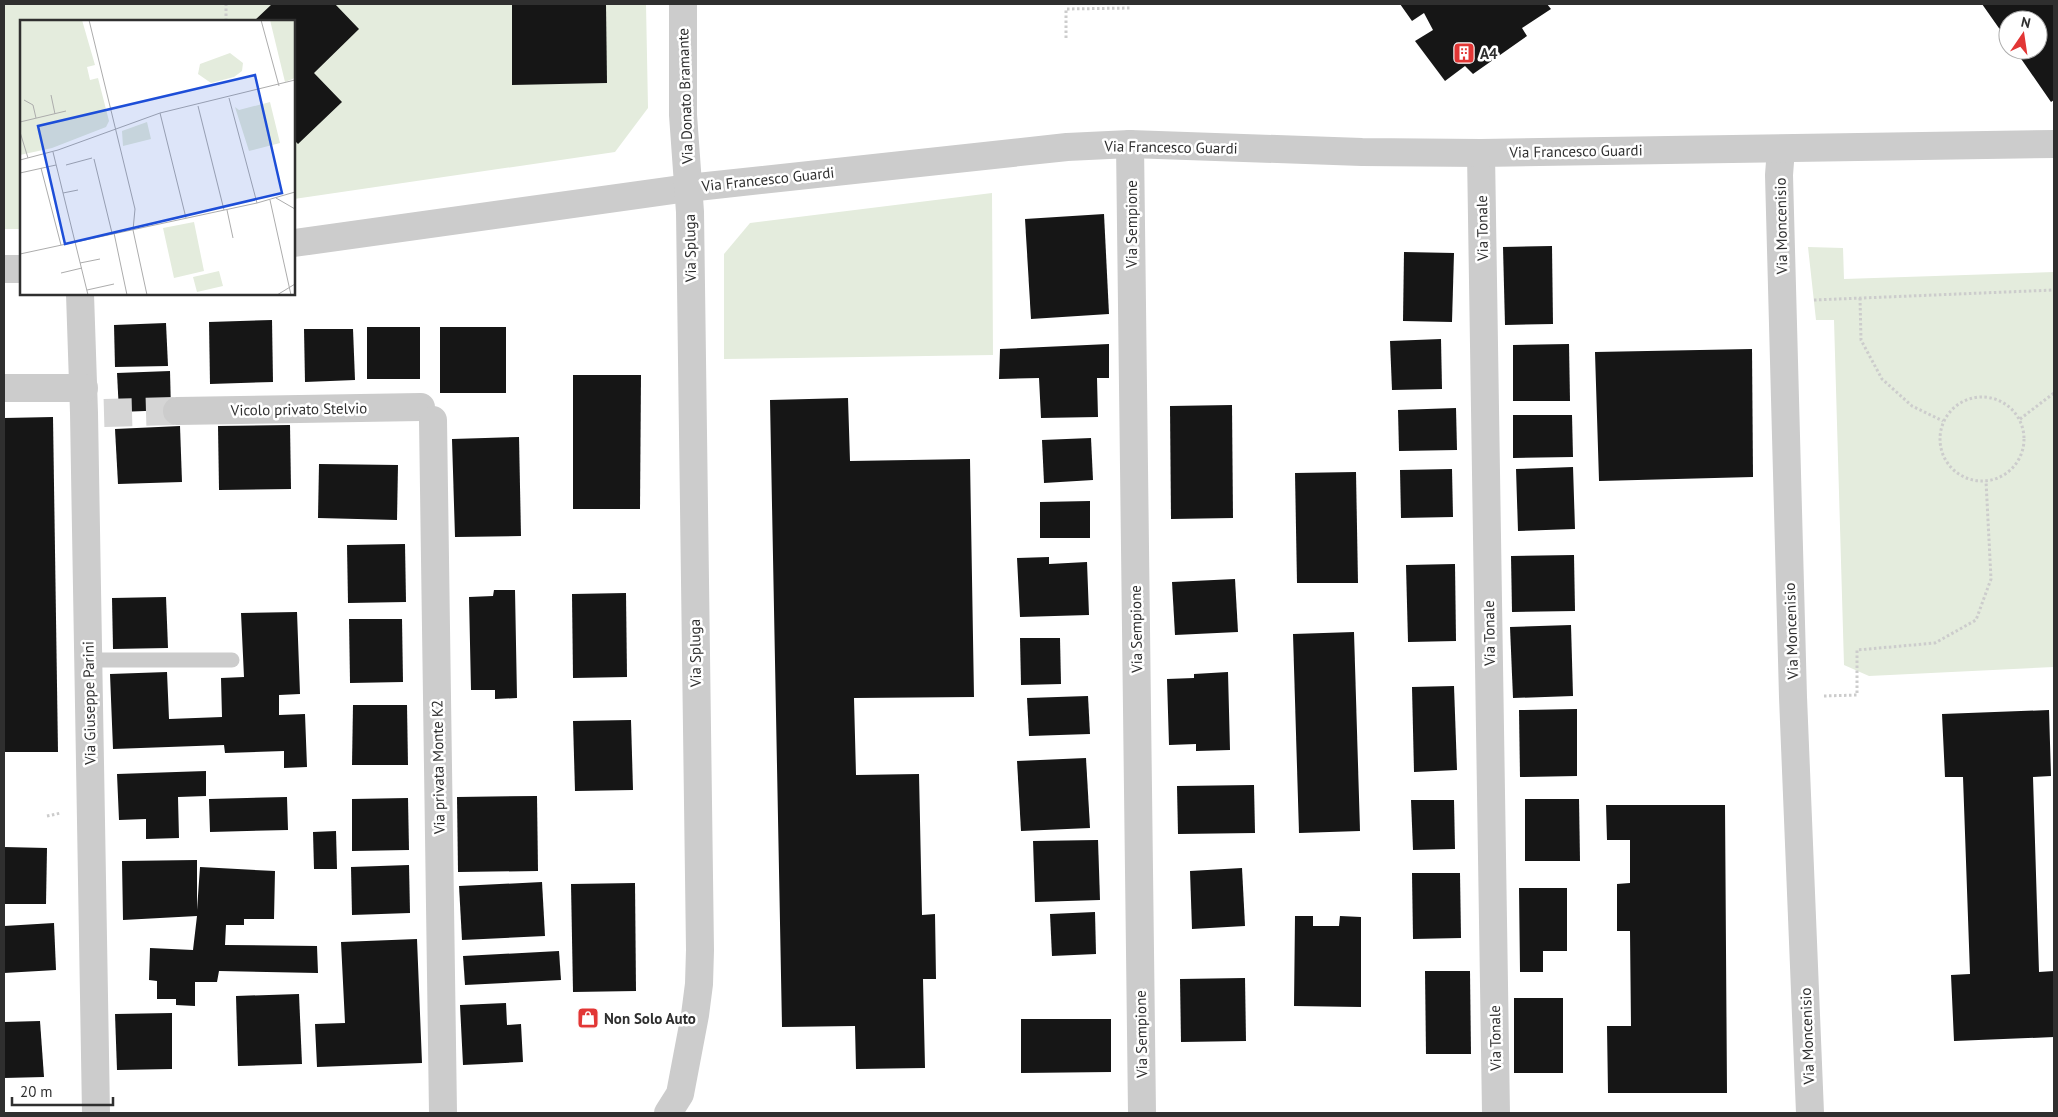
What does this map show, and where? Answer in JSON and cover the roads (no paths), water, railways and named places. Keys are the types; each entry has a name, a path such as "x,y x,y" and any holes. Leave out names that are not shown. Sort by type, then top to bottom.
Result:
{"street":[{"name":"Via Donato Bramante","path":"683,4 683,115 688,188"},
{"name":"Via Francesco Guardi","path":"295,242 688,188 1067,147 1130,144 1362,152 1481,153 2054,144"},
{"name":"Via Sempione","path":"1130,144 1142,1113"},
{"name":"Via Moncenisio","path":"1781,149 1779,174 1793,697 1810,1113"},
{"name":"Via Tonale","path":"1481,153 1496,1113"},
{"name":"Via Spluga","path":"668,1113 680,1094 695,1014 699,959 688,188"},
{"path":"4,269 20,269"},
{"name":"Via Giuseppe Parini","path":"80,295 91,405 88,660 96,1113"},
{"path":"4,388 91,405"},
{"name":"Vicolo privato Stelvio","path":"177,411 427,414"},
{"name":"Via privata Monte K2","path":"427,414 443,1113"}],"lane":[{"path":"88,660 232,660"}],"tunnel":[{"path":"104,413 177,411"}],"place":[{"name":"A4","path":"1464,53"},
{"name":"Non Solo Auto","path":"588,1018"}]}
